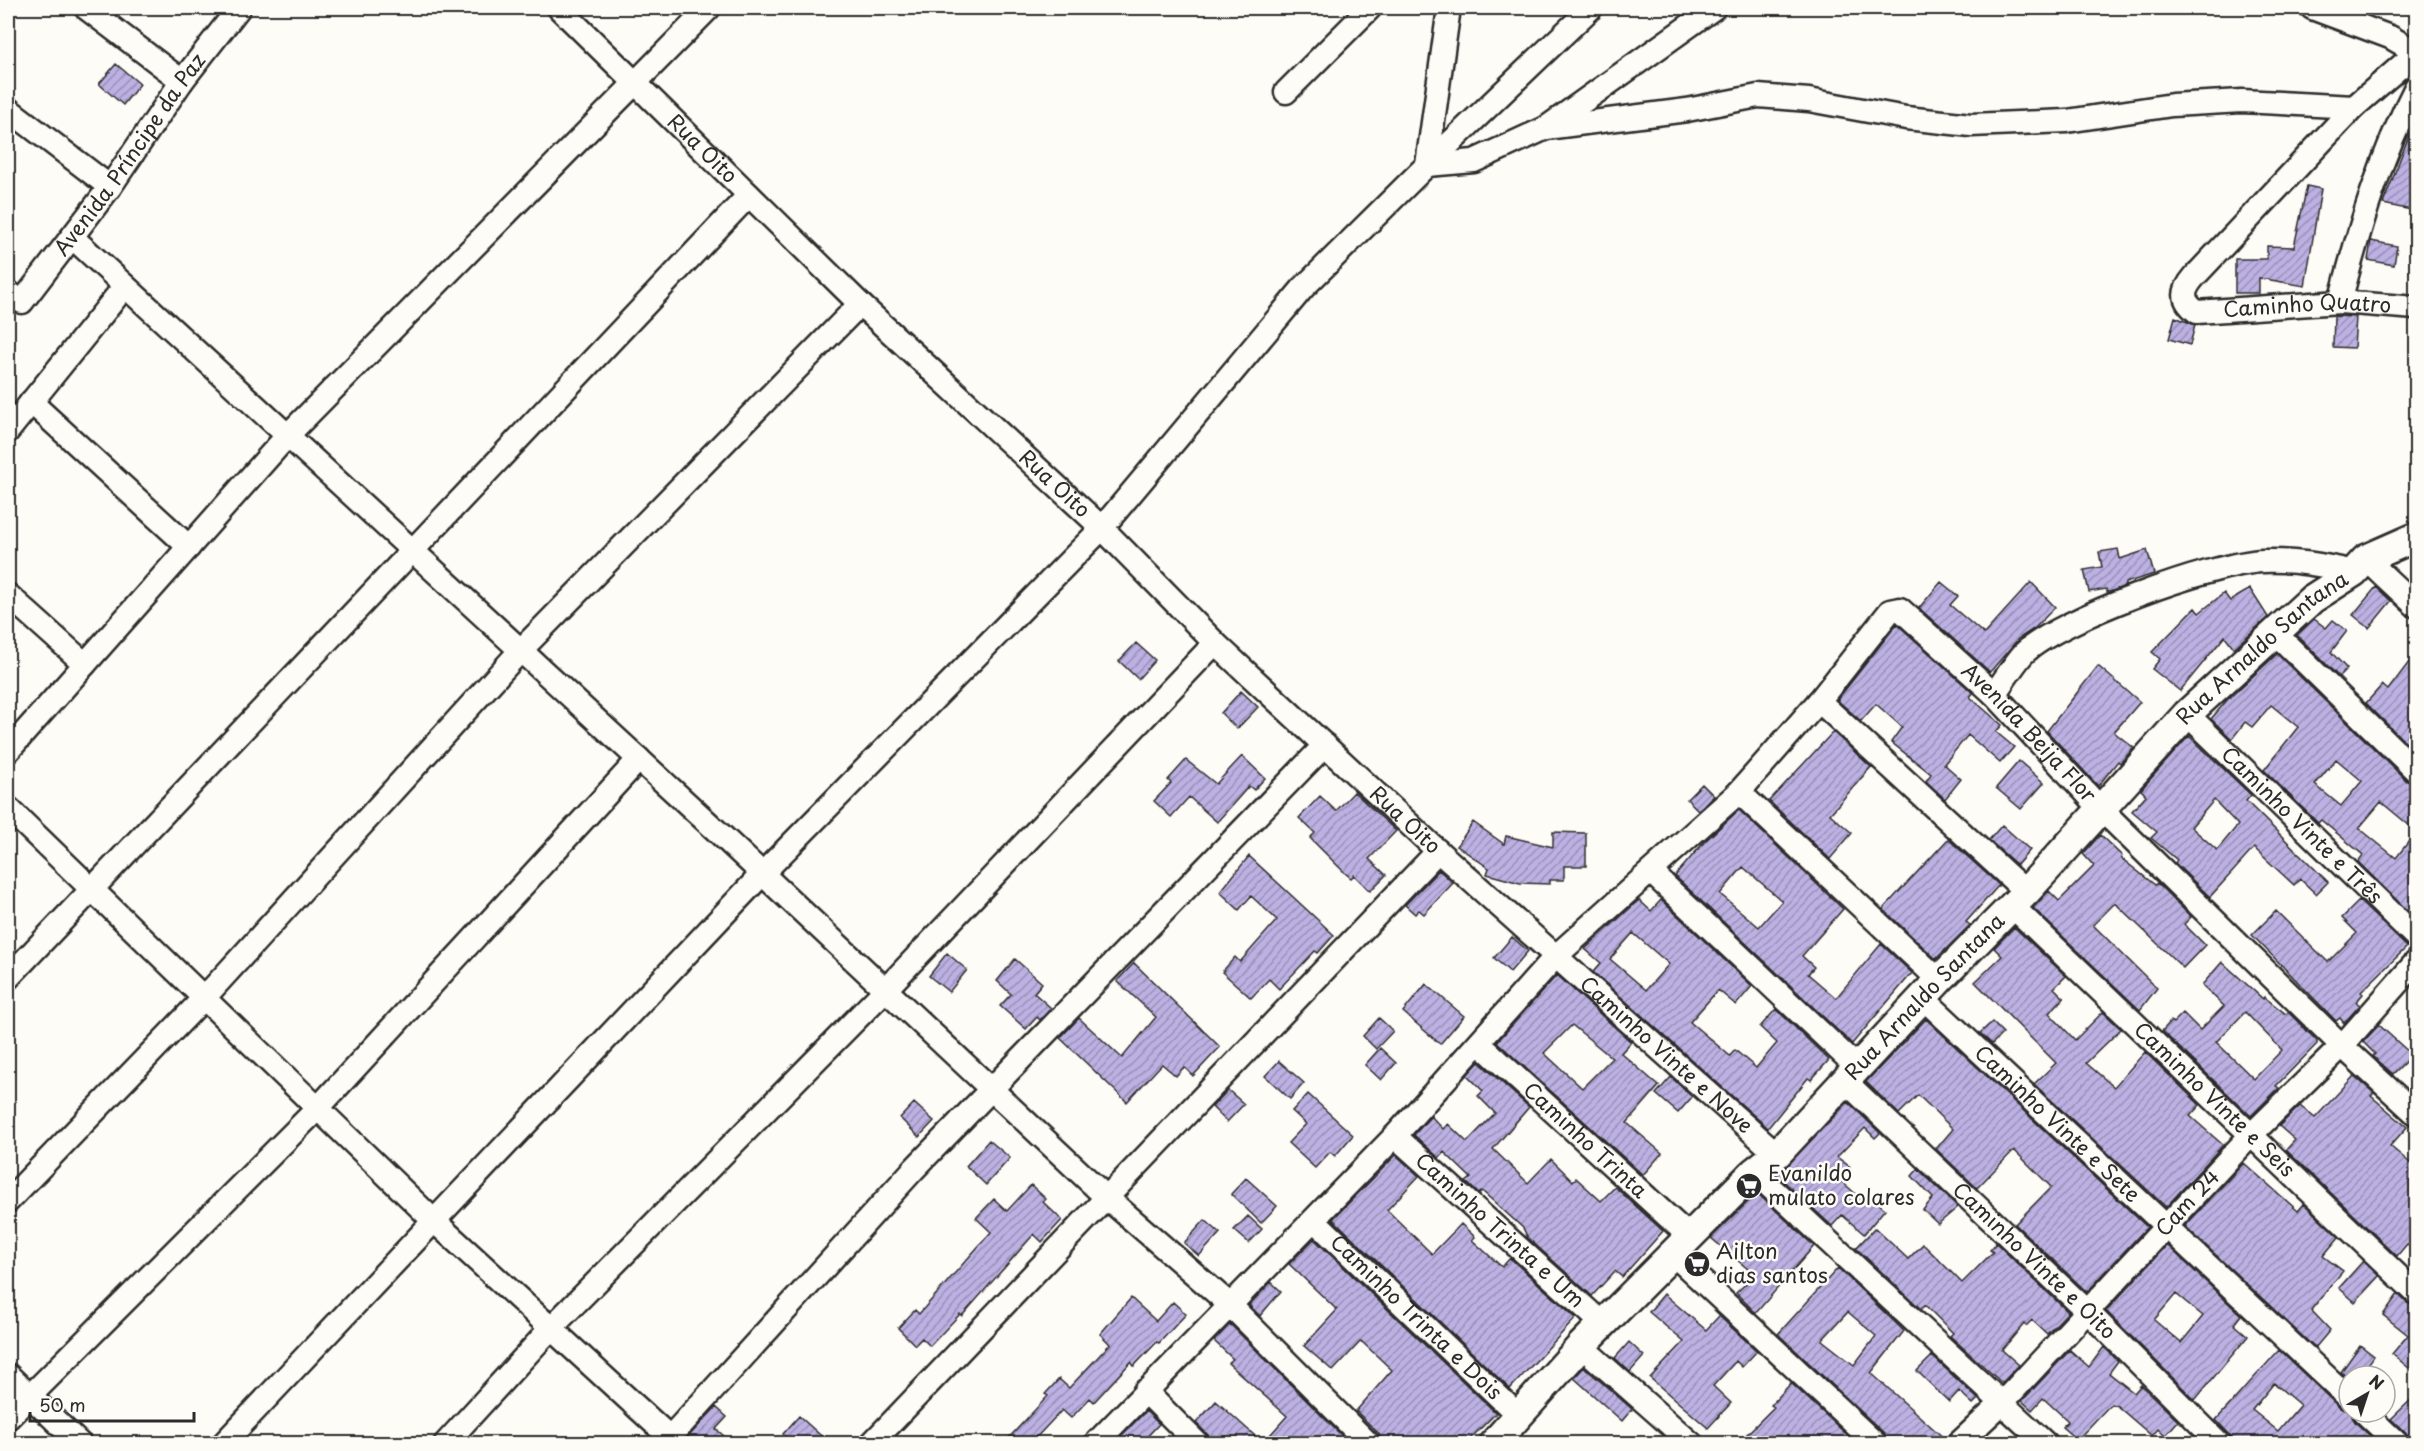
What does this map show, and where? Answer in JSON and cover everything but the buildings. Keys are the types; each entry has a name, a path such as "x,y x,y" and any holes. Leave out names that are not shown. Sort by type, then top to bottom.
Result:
{"street":[{"path":"86,8 182,81"},
{"name":"Avenida Príncipe da Paz","path":"15,297 72,237 110,187 182,81 239,8"},
{"name":"Rua Oito","path":"559,8 860,304 1102,528 1215,643 1438,851 1556,956"},
{"path":"8,751 287,436 709,8"},
{"path":"1286,92 1370,8"},
{"path":"1427,165 1449,8"},
{"path":"223,1443 762,874 1102,528 1304,288 1427,165 1591,8"},
{"path":"1427,165 1474,161 1546,129 1714,8"},
{"path":"1546,129 1687,110 1758,96 1809,100 1906,118 1971,125 2067,121 2172,105 2242,101 2354,107 2416,53 2390,37 2312,8"},
{"path":"2340,302 2362,216 2416,87"},
{"name":"Caminho Quatro","path":"2354,107 2185,288 2183,296 2187,305 2197,312 2340,302 2416,308"},
{"path":"8,109 110,187"},
{"path":"8,978 749,195"},
{"path":"72,237 639,759 993,1088 1106,1197 1229,1304 1369,1443"},
{"path":"8,431 125,286"},
{"path":"8,1201 204,998 520,650 860,304"},
{"path":"31,402 189,547"},
{"path":"1994,694 2025,652 2069,625 2170,582 2260,561 2360,565 2416,537"},
{"path":"2360,565 2416,606"},
{"name":"Rua Arnaldo Santana","path":"1493,1443 1581,1346 1683,1246 1754,1172 1777,1154 2102,810 2187,714 2312,599 2360,565"},
{"path":"8,595 85,664"},
{"name":"Avenida Beija Flor","path":"1095,1443 1395,1136 1556,956 1739,792 1819,700 1890,611 1900,609 1994,694 2102,810 2342,1046 2416,1114"},
{"path":"2274,632 2416,771"},
{"path":"445,1443 551,1328 885,990 1215,643"},
{"name":"Caminho Vinte e Seis","path":"1819,700 2019,899 2251,1136 2416,1293"},
{"name":"Caminho Vinte e Três","path":"2187,714 2416,937"},
{"path":"8,808 433,1220 670,1441 914,1169 1325,745"},
{"path":"8,1418 318,1108 639,759"},
{"name":"Caminho Vinte e Sete","path":"1739,792 2166,1226 2337,1387"},
{"path":"871,1443 1438,851"},
{"name":"Caminho Vinte e Oito","path":"1651,872 2220,1443"},
{"name":"Caminho Vinte e Nove","path":"1556,956 1777,1154"},
{"name":"Cam 24","path":"1958,1443 2002,1403 2251,1136 2342,1046 2416,962"},
{"name":"Caminho Trinta","path":"1479,1043 1876,1443"},
{"name":"Caminho Trinta e Um","path":"1395,1136 1603,1324"},
{"path":"1754,1172 2046,1443"},
{"name":"Caminho Trinta e Dois","path":"1314,1220 1518,1415"},
{"path":"1581,1346 1692,1443"},
{"path":"8,1375 80,1443"},
{"path":"1145,1391 1198,1443"},
{"path":"2377,1424 2398,1443"}],"place":[{"name":"Evanildo mulato colares","path":"1749,1186"},
{"name":"Ailton dias santos","path":"1697,1264"}]}
